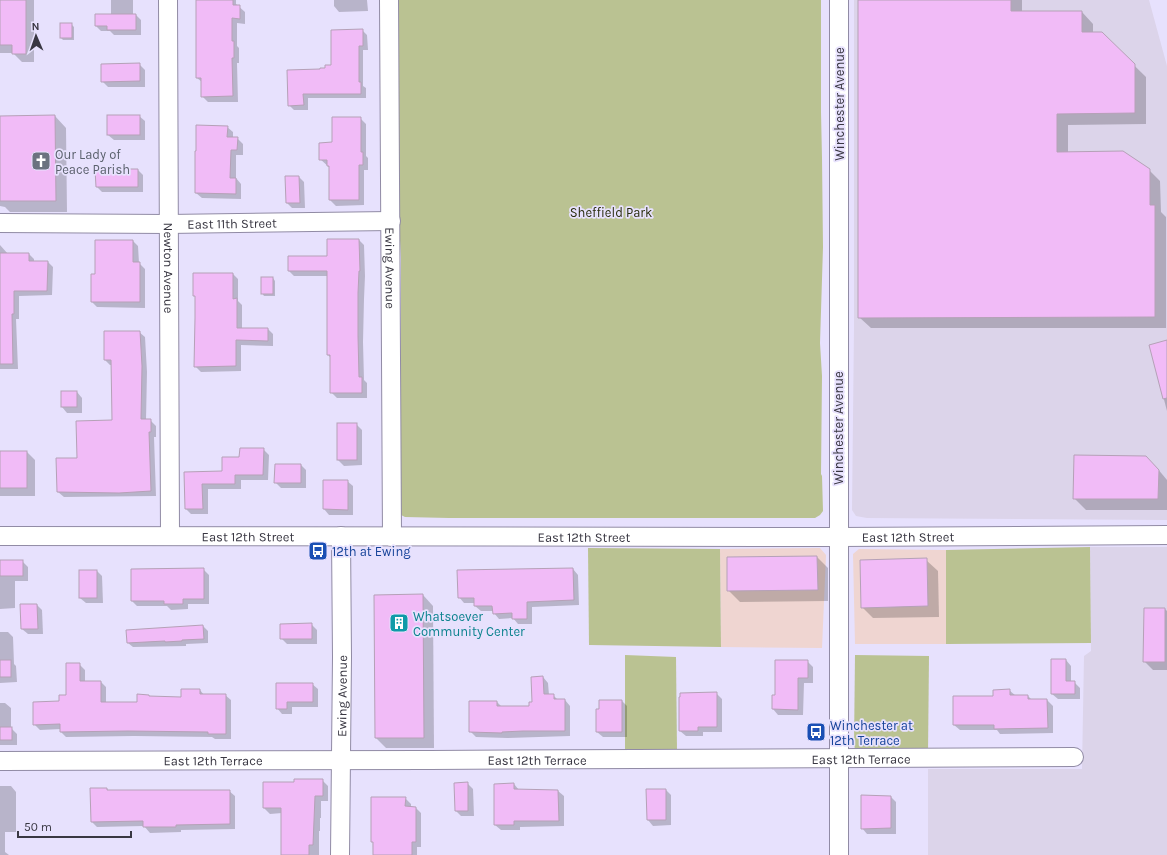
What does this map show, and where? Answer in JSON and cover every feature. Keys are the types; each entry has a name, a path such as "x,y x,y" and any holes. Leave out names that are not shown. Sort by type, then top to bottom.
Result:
{"street":[{"name":"Newton Avenue","path":"168,0 170,536"},
{"name":"Ewing Avenue","path":"389,0 392,537"},
{"name":"Winchester Avenue","path":"839,0 839,855"},
{"name":"East 11th Street","path":"0,223 168,224 391,221"},
{"name":"East 12th Street","path":"0,536 838,537 1167,535"},
{"name":"Ewing Avenue","path":"340,855 342,657 341,536"},
{"name":"East 12th Terrace","path":"0,761 1074,757"}],"shaded area":[{"path":"854,0 1149,0 1167,66 1167,520 867,518 856,516 852,510 854,327"},
{"path":"1090,547 1167,547 1167,855 928,855 928,769 1082,769 1084,656 1091,651"},
{"path":"820,548 826,555 822,648 721,647 720,549"},
{"path":"859,549 946,550 946,644 855,644 853,554"}],"green space":[{"name":"Sheffield Park","path":"396,0 821,0 823,247 820,343 822,376 821,474 823,511 820,515 815,518 449,518 405,517 401,515 401,258 398,204"},
{"path":"1090,547 1091,643 946,644 946,550"},
{"path":"588,548 720,549 721,647 589,645"},
{"path":"625,655 676,657 677,751 625,751"},
{"path":"855,655 929,656 928,752 859,751 855,749"}],"building":[{"path":"0,0 26,0 26,54 12,54 12,45 0,45"},
{"path":"196,0 233,0 233,5 240,5 240,19 232,18 232,41 234,41 234,58 232,58 233,96 201,97 201,78 196,78"},
{"path":"858,0 1011,0 1011,11 1082,11 1082,32 1102,32 1135,64 1135,113 1057,114 1057,152 1123,151 1150,169 1150,205 1155,205 1155,317 858,318"},
{"path":"95,14 136,14 136,30 107,30 107,26 95,26"},
{"path":"60,23 72,23 72,38 60,38"},
{"path":"363,29 363,46 359,46 359,82 361,82 361,94 303,94 304,105 288,106 287,70 320,69 325,68 325,65 331,65 331,30"},
{"path":"140,63 140,81 101,82 101,64"},
{"name":"Our Lady of Peace Parish","path":"55,115 56,201 0,201 0,116"},
{"path":"107,115 140,115 140,135 107,135"},
{"path":"332,117 361,117 361,152 363,152 363,165 359,165 359,200 329,200 329,166 327,166 327,160 319,160 319,143 332,142"},
{"path":"196,125 228,126 227,137 238,137 237,150 231,150 230,178 236,178 236,194 195,193"},
{"path":"95,169 138,169 138,187 96,187"},
{"path":"285,176 299,176 300,203 286,203"},
{"path":"327,239 359,239 360,271 358,293 358,336 359,377 362,377 362,393 330,393 330,355 327,355 327,271 288,271 288,256 327,256"},
{"path":"95,240 133,240 133,262 140,262 140,302 91,302 91,274 95,274"},
{"path":"0,253 29,253 29,261 48,261 47,291 14,291 14,314 12,314 13,364 0,364"},
{"path":"193,273 233,273 233,299 237,298 237,328 268,328 268,341 236,340 236,366 194,367 195,296 193,296"},
{"path":"261,277 273,277 273,294 261,294"},
{"path":"104,331 140,331 142,366 141,419 151,419 151,432 149,432 151,491 119,493 57,492 56,458 77,458 76,421 112,420 111,360 104,360"},
{"path":"1167,340 1167,398 1163,399 1149,345"},
{"path":"61,391 77,391 77,407 61,407"},
{"path":"337,423 357,423 357,460 337,460"},
{"path":"240,448 264,448 263,475 235,475 235,484 202,484 203,509 185,509 184,472 222,471 222,457 239,457"},
{"path":"0,451 27,451 27,488 0,488"},
{"path":"1074,455 1146,456 1159,470 1158,499 1073,499"},
{"path":"275,464 301,464 301,483 274,483"},
{"path":"323,480 348,480 348,510 323,509"},
{"path":"817,556 818,590 727,591 727,557"},
{"path":"927,558 928,606 861,608 860,560"},
{"path":"0,560 23,560 23,576 0,576"},
{"path":"204,568 204,599 183,599 183,604 164,604 164,601 131,601 131,569"},
{"path":"573,568 574,600 527,602 527,619 512,619 512,613 493,614 492,606 474,606 474,598 458,598 457,570"},
{"path":"79,570 97,570 97,598 79,598"},
{"path":"423,594 424,738 375,738 374,595"},
{"path":"20,604 37,604 38,629 21,629"},
{"path":"1144,608 1165,608 1165,662 1143,662"},
{"path":"312,623 312,639 280,639 280,624"},
{"path":"203,625 204,639 127,643 126,630"},
{"path":"1051,659 1066,659 1066,681 1075,681 1075,694 1051,694"},
{"path":"0,660 11,660 11,677 0,677"},
{"path":"775,660 808,660 808,678 798,678 798,710 772,709 772,695 775,695"},
{"path":"66,663 80,663 80,681 101,681 101,702 137,702 137,694 181,697 181,689 200,689 200,694 226,694 226,734 208,734 208,732 128,731 60,732 60,724 33,725 33,702 59,701 59,695 66,695"},
{"path":"543,676 544,694 554,694 554,699 565,699 565,731 523,731 502,733 469,732 469,701 497,701 497,706 529,706 529,702 532,702 531,677"},
{"path":"276,683 313,683 313,702 287,702 287,709 276,709"},
{"path":"1010,689 1010,695 1028,695 1028,699 1047,699 1048,728 994,729 994,725 953,725 953,696 993,696 993,690"},
{"path":"717,692 717,727 698,727 698,731 679,731 680,693"},
{"path":"599,700 622,700 622,732 596,732 596,709 599,709"},
{"path":"0,727 12,727 12,740 0,740"},
{"path":"294,779 323,779 323,796 315,796 313,845 309,845 309,855 281,855 281,808 263,808 263,782 294,782"},
{"path":"468,782 468,811 455,811 454,783"},
{"path":"514,783 514,789 558,790 559,821 514,821 514,825 494,825 494,784"},
{"path":"90,788 107,788 107,790 230,790 230,824 143,827 143,821 91,822"},
{"path":"646,789 666,789 666,820 647,820"},
{"path":"861,795 891,796 891,828 861,829"},
{"path":"371,797 406,797 405,806 416,807 416,842 412,842 412,855 373,855 373,842 371,842"}],"place":[{"name":"Our Lady of Peace Parish","path":"41,161"},
{"name":"12th at Ewing","path":"318,551"},
{"name":"Whatsoever Community Center","path":"399,623"},
{"name":"Winchester at 12th Terrace","path":"816,732"}]}
